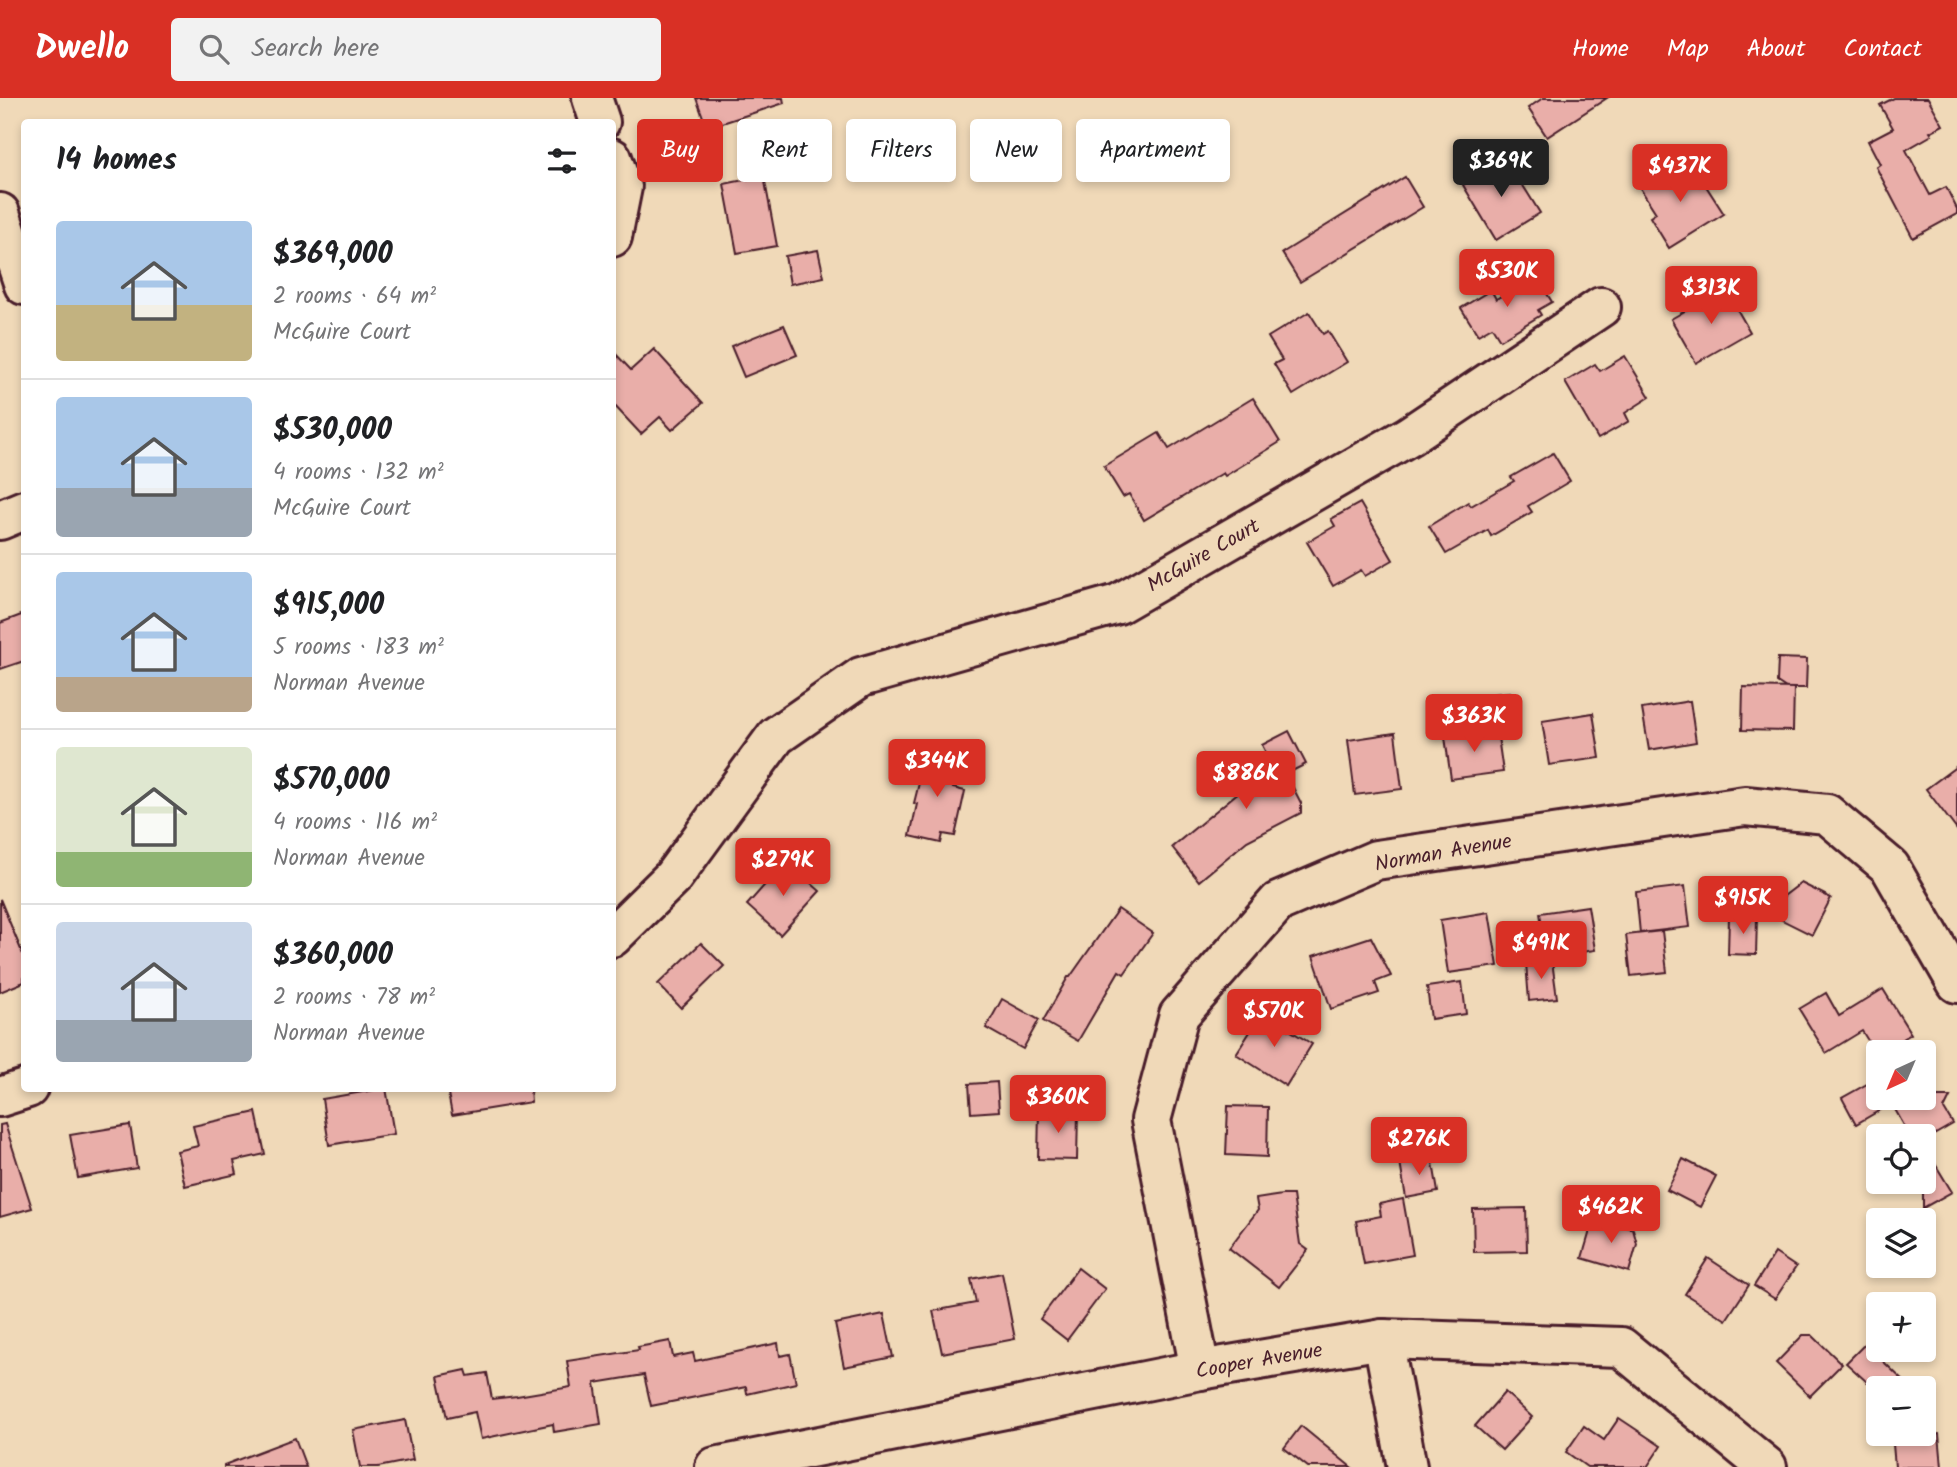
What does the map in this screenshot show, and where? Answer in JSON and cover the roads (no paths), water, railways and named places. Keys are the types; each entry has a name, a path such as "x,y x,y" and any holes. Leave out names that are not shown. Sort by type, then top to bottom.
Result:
{"street":[{"path":"592,98 599,119"},
{"path":"616,170 622,187 616,217"},
{"path":"0,213 21,276"},
{"name":"McGuire Court","path":"616,933 673,877 776,736 861,677 1118,604 1409,436 1601,307"},
{"path":"0,520 21,511"},
{"name":"Norman Avenue","path":"1200,1370 1151,1120 1179,1015 1278,902 1376,860 1745,806 1827,814 1890,867 1957,983"},
{"path":"0,1097 21,1090"},
{"path":"1383,1339 1407,1467"},
{"name":"Cooper Avenue","path":"715,1467 1200,1370 1383,1339 1621,1347 1767,1467"}]}
